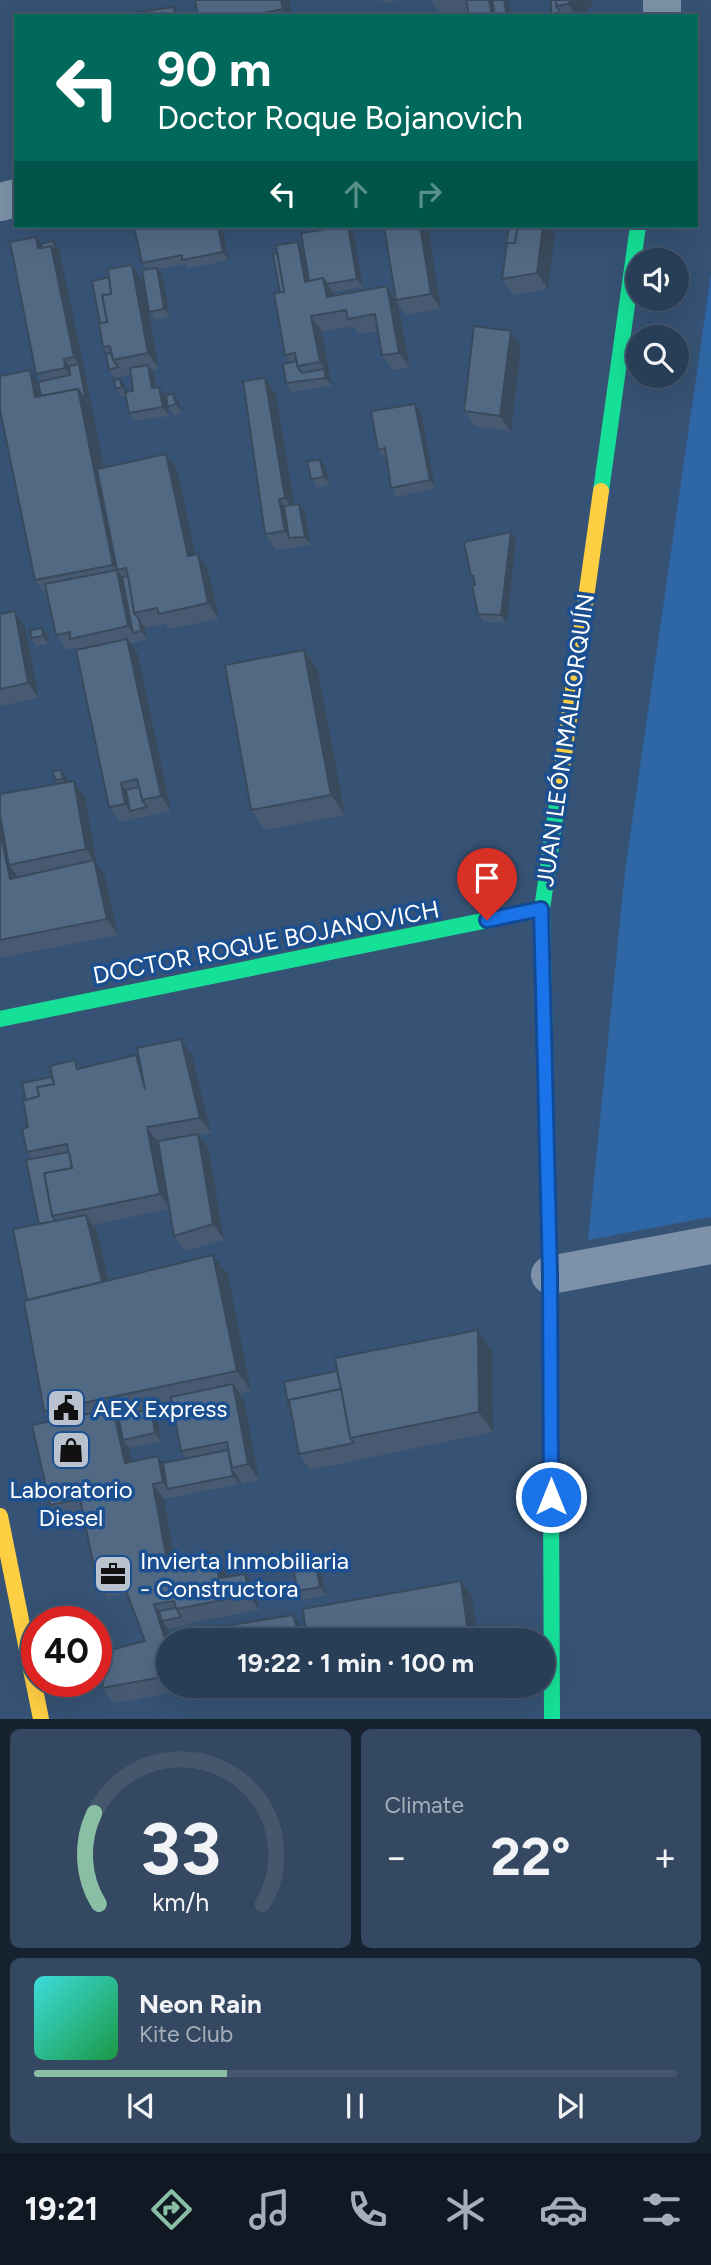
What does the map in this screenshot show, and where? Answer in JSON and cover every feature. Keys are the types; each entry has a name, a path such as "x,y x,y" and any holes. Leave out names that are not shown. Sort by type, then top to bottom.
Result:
{"street":[{"name":"JUAN LEÓN MALLORQUÍN","path":"552,1719 550,1275 541,909 638,228"},
{"name":"DOCTOR ROQUE BOJANOVICH","path":"0,1019 541,909"},
{"path":"550,1275 711,1245"},
{"path":"0,1516 41,1719"}],"shaded area":[{"path":"711,274 711,1217 588,1240 625,871"}],"building":[{"path":"195,0 281,0 283,9 259,14 198,14"},
{"path":"466,0 489,0 492,14 469,14"},
{"path":"492,0 504,0 507,14 495,14"},
{"path":"551,0 556,0 556,6 561,13 551,14"},
{"path":"556,0 572,0 568,4 556,6"},
{"path":"174,7 175,14 126,14"},
{"path":"134,228 218,228 223,252 182,260 182,255 142,263"},
{"path":"348,228 357,279 327,284 323,278 309,281 301,233"},
{"path":"384,228 420,228 431,294 396,300"},
{"path":"509,228 518,228 515,243 507,243 505,251"},
{"path":"518,228 543,228 537,273 502,279 507,243 515,243"},
{"path":"36,237 38,248 51,246 74,357 64,359 65,368 36,374 10,242"},
{"path":"53,241 56,253 51,246 42,248 41,244"},
{"path":"298,242 305,282 323,278 327,297 387,286 399,353 382,355 375,314 348,319 346,310 311,316 320,362 297,366 295,353 285,355 274,293 284,292 276,245"},
{"path":"277,253 284,292 280,292 273,254"},
{"path":"132,265 148,353 113,360 110,346 103,347 99,323 107,322 102,295 111,294 108,269"},
{"path":"157,268 164,309 149,312 142,270"},
{"path":"109,277 111,294 102,295 107,322 100,323 92,281"},
{"path":"474,326 511,331 500,416 464,411"},
{"path":"111,353 118,367 109,370 106,354"},
{"path":"297,361 302,373 324,369 326,378 286,383 283,364"},
{"path":"79,364 86,401 78,389 41,396 38,382 70,375 69,366"},
{"path":"148,365 152,388 159,387 163,407 129,413 125,392 133,391 130,368"},
{"path":"30,370 35,397 78,389 113,565 35,580 0,410 0,376"},
{"path":"265,378 285,498 279,499 285,531 265,534 243,381"},
{"path":"120,379 122,387 116,389 114,380"},
{"path":"173,394 176,404 168,407 166,395"},
{"path":"415,404 430,480 391,488 385,448 378,450 371,411"},
{"path":"166,454 188,556 198,554 208,603 159,614 157,608 134,613 126,568 117,570 97,469"},
{"path":"320,460 324,477 311,479 307,461"},
{"path":"299,504 305,537 289,538 284,506"},
{"path":"511,532 501,615 478,614 472,585 475,585 464,542"},
{"path":"117,570 128,626 70,639 70,632 56,635 45,584"},
{"path":"128,576 134,613 139,619 141,631 133,633 122,577"},
{"path":"15,611 28,683 0,689 0,614"},
{"path":"42,628 43,636 31,638 30,630"},
{"path":"127,639 161,796 142,800 137,779 121,783 125,804 109,807 76,650"},
{"path":"304,650 331,795 251,810 225,665"},
{"path":"61,770 63,779 55,780 53,771"},
{"path":"74,781 86,849 9,865 0,815 0,794"},
{"path":"139,787 147,807 130,811 126,790"},
{"path":"0,832 10,879 94,860 107,919 0,940"},
{"path":"181,1039 200,1118 147,1127 160,1194 52,1216 44,1173 72,1168 67,1144 27,1152 22,1129 28,1127 23,1100 39,1096 37,1087 54,1084 50,1066 75,1060 77,1069 136,1055 145,1089 137,1048"},
{"path":"52,1077 54,1084 37,1087 39,1096 26,1100 22,1083"},
{"path":"198,1134 213,1224 174,1236 158,1141"},
{"path":"69,1152 72,1168 44,1173 52,1216 56,1221 39,1224 26,1160"},
{"path":"86,1215 102,1282 27,1300 13,1229"},
{"path":"213,1255 237,1371 44,1411 24,1301"},
{"path":"478,1330 479,1412 350,1438 335,1358"},
{"path":"337,1371 341,1389 289,1400 289,1408 284,1382"},
{"path":"233,1384 248,1464 232,1468 227,1442 181,1451 171,1397"},
{"path":"341,1389 350,1438 354,1443 299,1454 289,1400"},
{"path":"113,1409 125,1463 158,1456 163,1482 153,1484 167,1561 215,1552 219,1578 245,1574 249,1595 176,1609 174,1601 154,1604 162,1628 156,1628 156,1678 112,1686 112,1649 145,1641 121,1577 97,1582 80,1499 50,1505 32,1425"},
{"path":"151,1409 155,1433 123,1440 118,1416"},
{"path":"228,1450 233,1476 167,1489 163,1463"},
{"path":"316,1566 320,1587 297,1591 294,1571"},
{"path":"461,1581 467,1628 305,1628 303,1609"},
{"path":"176,1608 181,1617 162,1621 159,1611"},
{"path":"293,1615 297,1628 213,1628"}],"traffic: fast":[{"path":"601,491 638,228"},
{"path":"552,1719 550,1275 542,909 560,783"},
{"path":"0,1019 542,909"}],"traffic: slow":[{"path":"560,783 601,491"},
{"path":"0,1516 41,1719"}],"place":[{"name":"AEX Express","path":"66,1408"},
{"name":"Laboratorio Diesel","path":"71,1450"},
{"name":"Invierta Inmobiliaria - Constructora","path":"113,1574"}],"route":[{"path":"487,920 541,909 550,1275 551,1497"}]}
